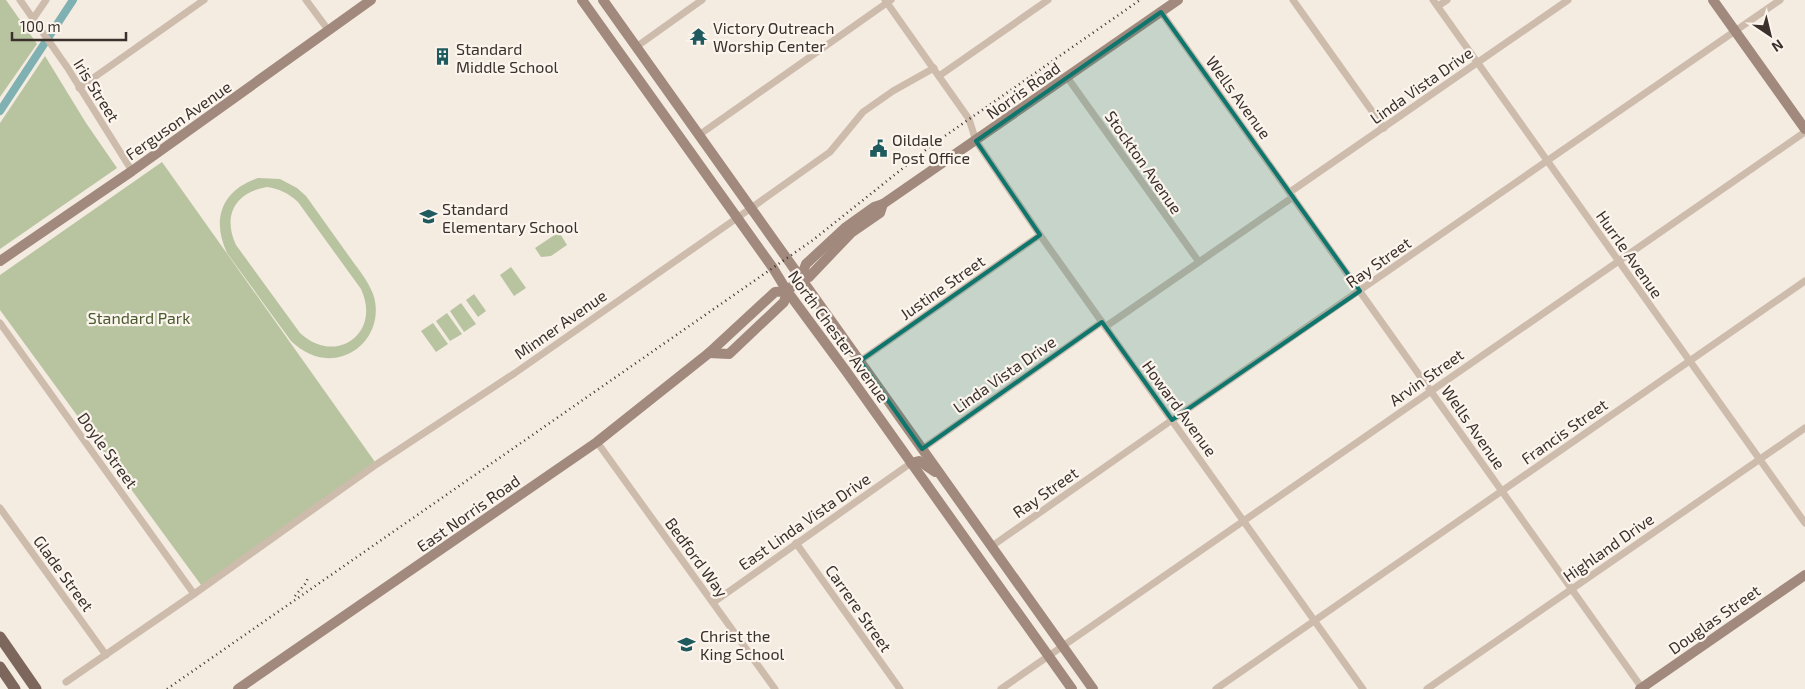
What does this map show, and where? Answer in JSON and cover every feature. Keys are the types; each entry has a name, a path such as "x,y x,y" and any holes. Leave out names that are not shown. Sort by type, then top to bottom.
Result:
{"main road":[{"path":"0,638 36,689"},
{"path":"0,667 15,689"}],"street":[{"name":"Iris Street","path":"20,0 59,56 132,171"},
{"path":"33,19 46,0"},
{"path":"79,88 204,0"},
{"path":"306,0 329,32"},
{"name":"Ferguson Avenue","path":"0,260 132,171 329,32 371,0"},
{"name":"North Chester Avenue","path":"582,0 787,291 1072,689"},
{"name":"North Chester Avenue","path":"603,0 1093,689"},
{"path":"636,46 702,0"},
{"path":"939,76 1048,0"},
{"name":"Norris Road","path":"800,279 806,264 840,233 874,207 883,204 976,141 1178,0"},
{"path":"1293,0 1384,128"},
{"path":"1435,3 1447,0"},
{"name":"Linda Vista Drive","path":"922,449 1199,262 1384,128 1568,0"},
{"path":"1713,0 1805,130"},
{"name":"Ray Street","path":"992,546 1780,0"},
{"path":"699,135 887,1"},
{"name":"Howard Avenue","path":"887,1 969,119 976,141 1040,235 1363,689"},
{"name":"Hurrle Avenue","path":"1435,3 1805,523"},
{"name":"Wells Avenue","path":"1161,12 1641,688"},
{"name":"Minner Avenue","path":"66,682 377,464 515,373 737,218 830,152 863,112 893,91 934,68"},
{"name":"Stockton Avenue","path":"1067,78 1199,262"},
{"name":"Arvin Street","path":"1001,689 1805,130"},
{"name":"Justine Street","path":"860,361 1040,235"},
{"name":"East Norris Road","path":"238,689 597,442 709,353 775,292 787,291 800,279"},
{"name":"Francis Street","path":"1216,689 1805,281"},
{"name":"Doyle Street","path":"0,323 194,594"},
{"name":"Highland Drive","path":"1427,689 1805,428"},
{"name":"Bedford Way","path":"597,442 775,689"},
{"path":"911,463 919,461 942,477"},
{"name":"East Linda Vista Drive","path":"714,602 911,463"},
{"name":"Glade Street","path":"0,508 106,655"},
{"name":"Carrere Street","path":"796,543 900,689"},
{"name":"Douglas Street","path":"1641,688 1805,575"}],"highlighted area":[{"path":"1161,12 1360,291 1172,420 1102,322 922,449 860,361 1040,235 976,141"}],"green space":[{"path":"0,0 6,0 37,44 0,97"},
{"path":"45,56 86,123 117,168 0,249 0,123"},
{"name":"Standard Park","path":"162,162 375,462 204,589 0,310 0,275"},
{"path":"258,178 280,179 297,188 306,196 366,280 373,294 376,313 371,331 360,346 352,352 336,358 322,358 297,346 291,341 227,253 222,241 220,217 228,198 246,183","holes":["267,187 284,192 298,202 361,289 366,305 365,320 360,331 352,340 340,345 327,346 314,342 300,333 236,245 231,224 231,215 235,207 247,194"]},
{"path":"559,232 567,245 551,256 541,257 535,248"},
{"path":"511,267 526,288 514,296 500,275"},
{"path":"474,294 486,311 478,317 466,300"},
{"path":"461,303 476,324 464,332 450,311"},
{"path":"447,313 462,334 450,341 436,321"},
{"path":"433,323 448,344 436,352 421,331"}],"waterway":[{"path":"0,111 73,0"}],"railway":[{"path":"167,689 813,240 932,145 1140,0"},
{"path":"295,596 309,576"}],"place":[{"name":"Victory Outreach Worship Center","path":"699,36"},
{"name":"Standard Middle School","path":"442,57"},
{"name":"Oildale Post Office","path":"878,148"},
{"name":"Standard Elementary School","path":"428,217"},
{"name":"Christ the King School","path":"686,644"}]}
